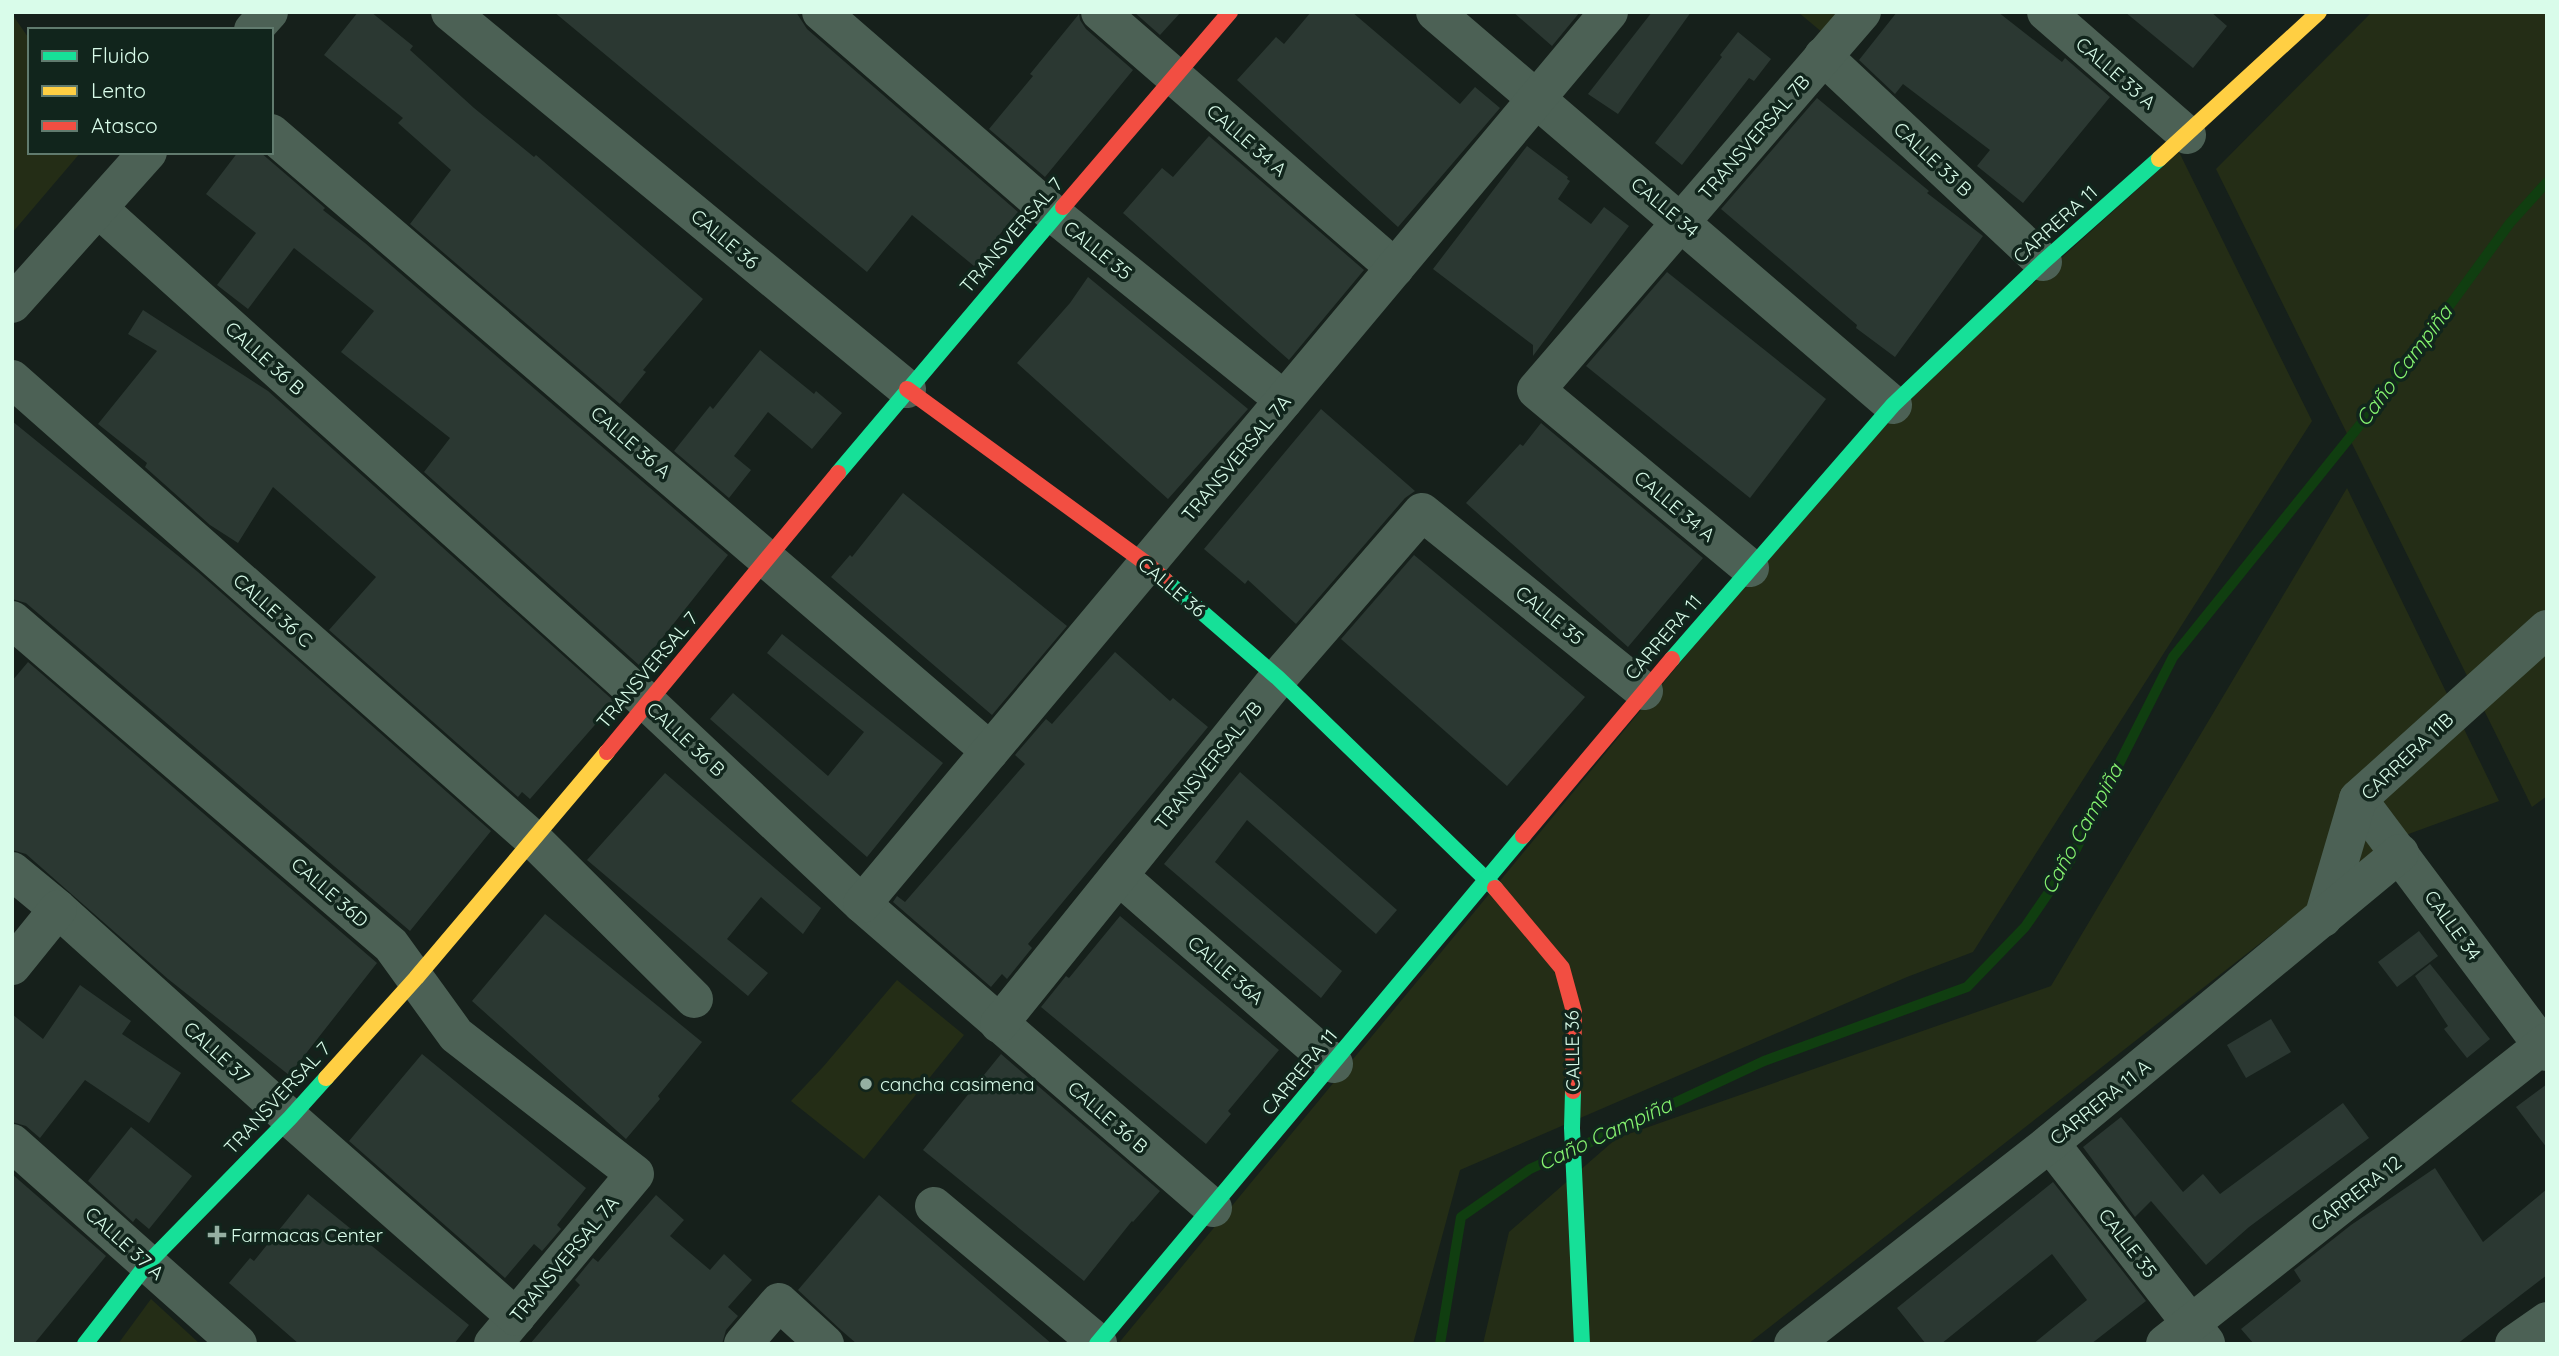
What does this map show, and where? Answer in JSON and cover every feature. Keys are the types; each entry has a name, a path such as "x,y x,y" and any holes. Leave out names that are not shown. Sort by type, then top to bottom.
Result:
{"street":[{"path":"255,28 268,12"},
{"name":"CALLE 36","path":"450,12 907,389 1147,564 1278,678 1488,880 1562,968 1574,1012 1572,1128 1582,1344"},
{"name":"CALLE 35","path":"821,12 1056,216 1284,400"},
{"name":"CALLE 34 A","path":"1100,12 1395,268"},
{"name":"TRANSVERSAL 7","path":"85,1344 148,1263 290,1118 416,978 534,840 907,389 1230,12"},
{"name":"CALLE 34","path":"1435,12 1893,405"},
{"name":"TRANSVERSAL 7A","path":"862,904 1609,12"},
{"name":"TRANSVERSAL 7B","path":"1536,390 1861,12"},
{"name":"CALLE 33 A","path":"2046,12 2187,135"},
{"name":"CARRERA 11","path":"1097,1343 1334,1064 1644,691 1893,405 2043,262 2187,135 2319,12"},
{"name":"CALLE 33 B","path":"1824,56 2043,262"},
{"name":"CALLE 36 A","path":"273,134 990,751"},
{"path":"12,304 146,154"},
{"name":"CALLE 36 B","path":"99,209 647,702 862,904 1213,1208"},
{"name":"CALLE 36 C","path":"12,379 534,840 694,999"},
{"name":"CALLE 34 A","path":"1536,390 1750,568"},
{"name":"CALLE 35","path":"1422,512 1644,691"},
{"name":"TRANSVERSAL 7B","path":"999,1024 1278,678 1422,512"},
{"name":"CALLE 36D","path":"12,620 391,945 456,1035 635,1174"},
{"name":"CARRERA 11B","path":"2323,918 2358,799 2547,629"},
{"name":"CALLE 34","path":"2358,799 2545,1047"},
{"name":"CARRERA 11 A","path":"1793,1344 2050,1143 2400,853"},
{"name":"CALLE 37","path":"12,871 58,909 290,1118 504,1330"},
{"name":"CALLE 36A","path":"1119,876 1334,1064"},
{"path":"12,966 58,909"},
{"name":"CARRERA 12","path":"2187,1337 2545,1047"},
{"name":"CALLE 37 A","path":"12,1143 238,1344"},
{"name":"CALLE 35","path":"2050,1143 2187,1337"},
{"name":"TRANSVERSAL 7A","path":"504,1330 635,1174"},
{"path":"934,1206 1097,1343"},
{"path":"743,1344 779,1302 825,1344"},
{"path":"2514,1344 2547,1321"}],"green space":[{"path":"1798,12 1840,12 1823,33"},
{"path":"2372,12 2547,12 2547,796 2532,807 2216,169"},
{"path":"12,14 28,37 28,154 79,154 12,233"},
{"path":"2179,152 2312,421 1973,952 1907,977 1460,1170 1413,1344 1118,1344 1876,425"},
{"path":"2347,488 2499,801 2392,840 1748,1344 1483,1344 1509,1232 1617,1138 2051,986"},
{"name":"cancha casimena","path":"897,980 964,1035 864,1159 791,1101"},
{"path":"151,1299 200,1344 118,1344"}],"building":[{"path":"358,12 371,12 413,46 410,50 474,108 534,157 536,155 703,299 643,370 646,372 620,404 410,224 451,170 398,123 403,118 324,55"},
{"path":"554,12 796,12 807,29 1018,212 974,266 912,215 867,272"},
{"path":"1134,12 1181,12 1160,35"},
{"path":"1311,12 1352,12 1460,104 1475,87 1500,108 1398,227 1237,80 1276,37 1284,44"},
{"path":"1513,12 1580,12 1552,46"},
{"path":"1652,12 1691,12 1618,114 1588,94"},
{"path":"1897,12 1998,12 2062,62 2065,58 2110,97 2023,203 1977,166 1990,150 1903,84 1895,94 1859,60"},
{"path":"2125,12 2211,12 2227,26 2193,68"},
{"path":"1079,14 1086,29 1133,70 1045,177 989,129"},
{"path":"1738,32 1771,59 1754,81 1749,78 1682,165 1655,143 1722,57 1720,55"},
{"path":"1817,98 1929,191 1927,193 1983,236 1895,357 1856,328 1857,325 1721,209"},
{"path":"1209,136 1364,270 1289,360 1123,213 1162,168 1173,177"},
{"path":"1527,146 1568,177 1570,181 1558,199 1591,224 1604,207 1629,226 1533,356 1533,345 1433,269"},
{"path":"236,154 262,154 325,208 323,210 365,243 728,555 640,666 424,472 450,438 341,352 374,311 294,248 248,309 217,285 256,233 206,194"},
{"path":"1667,272 1826,399 1750,498 1586,366"},
{"path":"1088,277 1248,409 1168,499 1017,363 1070,303"},
{"path":"143,310 268,391 615,702 530,799 522,792 518,797 329,630 376,577 273,487 238,543 210,525 145,467 147,463 98,424 157,351 128,334"},
{"path":"760,350 842,413 812,449 768,412 734,456 751,470 729,498 674,451 710,406 713,409"},
{"path":"1321,409 1415,491 1405,498 1296,624 1248,580 1245,584 1204,549"},
{"path":"12,421 198,572 491,831 410,931 26,603 12,599"},
{"path":"1541,423 1703,558 1628,647 1466,503 1520,444 1523,446"},
{"path":"903,493 1067,626 992,715 831,577 850,555 852,557"},
{"path":"1414,555 1585,697 1507,786 1341,639"},
{"path":"782,634 943,763 867,857 710,719 733,693 828,776 864,732 767,653"},
{"path":"1115,652 1170,701 1173,698 1208,727 1028,944 1032,948 1007,979 1002,974 991,987 893,902 897,896 905,902 1025,764 1015,755 1046,719 1052,724"},
{"path":"28,662 377,963 289,1075 168,979 26,854 12,850 12,681"},
{"path":"1240,772 1397,910 1376,934 1247,820 1215,862 1342,971 1321,998 1164,864"},
{"path":"665,773 821,908 803,934 761,897 727,939 768,973 748,996 587,860"},
{"path":"545,914 702,1042 626,1139 472,1001"},
{"path":"1120,916 1279,1050 1228,1111 1231,1114 1206,1144 1041,1007 1066,976 1069,978"},
{"path":"2419,931 2438,956 2397,987 2378,962"},
{"path":"2430,964 2490,1039 2467,1058 2444,1029 2448,1026 2415,976"},
{"path":"80,985 131,1021 122,1034 181,1073 149,1123 85,1080 40,1138 26,1126 12,1122 12,1014 43,1039"},
{"path":"2271,1019 2291,1052 2246,1078 2227,1045"},
{"path":"422,1054 586,1188 557,1225 561,1229 542,1251 534,1244 505,1278 349,1141"},
{"path":"1001,1054 1160,1191 1084,1281 923,1150"},
{"path":"2547,1084 2547,1148 2516,1107"},
{"path":"2343,1103 2369,1138 2249,1227 2206,1265 2151,1201 2135,1217 2083,1147 2121,1117 2183,1192 2203,1174 2220,1194"},
{"path":"131,1127 192,1176 149,1229 136,1218 133,1222 88,1181"},
{"path":"2435,1168 2483,1242 2547,1189 2547,1275 2457,1344 2254,1344 2241,1329 2301,1281 2294,1270 2351,1225"},
{"path":"12,1174 106,1256 34,1344 12,1344"},
{"path":"2053,1182 2146,1301 2091,1344 2033,1344 2087,1300 2052,1254 1941,1344 1926,1344 1897,1308"},
{"path":"308,1194 469,1325 454,1344 299,1344 229,1283 250,1258 254,1261"},
{"path":"656,1195 684,1220 670,1236 710,1270 724,1254 752,1280 728,1307 738,1316 726,1330 722,1344 530,1344 580,1285 575,1280 593,1258 598,1262"},
{"path":"879,1195 1052,1344 857,1344 798,1290"}],"waterway":[{"name":"Caño Campiña","path":"1582,1146 1764,1061 1967,987 2025,927 2069,863 2173,657 2384,395 2510,223 2547,182"},
{"name":"Caño Campiña","path":"1440,1344 1461,1217 1530,1169 1565,1153"}],"traffic: fast":[{"path":"1672,659 1893,405 2043,262 2159,159"},
{"path":"838,473 1063,207"},
{"path":"1166,581 1278,678 1495,888"},
{"path":"1097,1344 1523,836"},
{"path":"85,1344 148,1263 326,1078"},
{"path":"1573,1091 1572,1128 1582,1344"}],"traffic: slow":[{"path":"2159,159 2319,12"},
{"path":"326,1078 416,978 607,752"}],"traffic: jam":[{"path":"1063,207 1230,12"},
{"path":"907,389 1147,564 1166,581"},
{"path":"607,752 838,473"},
{"path":"1523,836 1672,659"},
{"path":"1495,888 1562,968 1574,1012 1573,1091"}],"place":[{"name":"cancha casimena","path":"866,1084"},
{"name":"Farmacas Center","path":"217,1235"}]}
